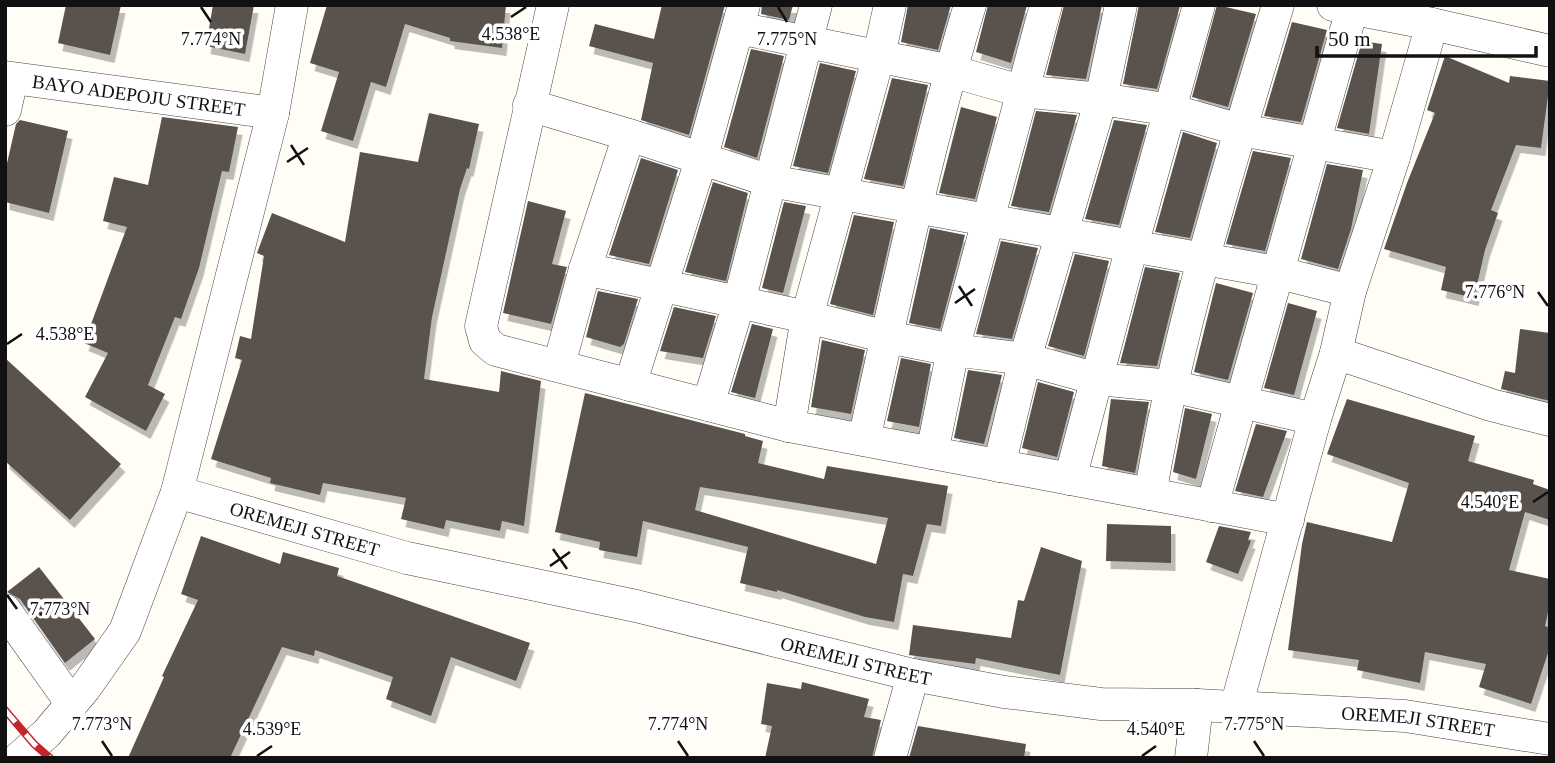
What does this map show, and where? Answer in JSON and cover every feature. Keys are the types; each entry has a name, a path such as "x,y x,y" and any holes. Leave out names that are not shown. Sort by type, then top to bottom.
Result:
{"street":[{"path":"19,758 47,733 72,704 125,631 177,492 273,113 292,5"},
{"path":"553,5 481,326 485,341 496,350 789,426 1288,520"},
{"path":"708,405 739,302 816,5"},
{"path":"789,426 807,317 879,55 890,5"},
{"path":"864,440 917,207 970,5"},
{"path":"932,453 953,350 1046,5"},
{"path":"999,466 1060,233 1101,99 1121,5"},
{"path":"1070,479 1199,5"},
{"path":"1150,494 1171,386 1203,260 1278,5"},
{"path":"1212,506 1313,141 1342,7 1550,51"},
{"path":"630,385 701,160 741,17 806,42 951,71 1021,91 1101,99 1171,110 1240,130 1394,157"},
{"path":"1236,707 1315,419 1336,353 1350,292 1394,157 1432,24"},
{"path":"5,110 8,78"},
{"name":"BAYO ADEPOJU STREET","path":"8,78 273,113"},
{"path":"529,105 771,181 840,191 989,222 1276,272 1350,292"},
{"path":"559,365 585,269 629,135"},
{"path":"585,269 887,337 953,350 1025,359 1097,379 1171,386 1315,419"},
{"path":"1336,353 1491,405 1550,420"},
{"name":"OREMEJI STREET","path":"177,492 407,558 636,606 914,675 1004,692 1101,704 1196,705 1405,716 1550,739"},
{"path":"5,610 72,704"},
{"path":"890,758 914,675"},
{"path":"1191,758 1196,705"}],"building":[{"path":"66,5 121,5 110,55 58,43"},
{"path":"213,5 254,5 245,54 206,46"},
{"path":"327,5 506,5 502,48 450,41 450,38 405,24 386,87 371,82 353,141 321,131 339,72 310,63"},
{"path":"662,5 725,5 689,135 641,120 653,63 589,46 595,24 654,39"},
{"path":"762,5 793,5 789,20 761,14"},
{"path":"908,5 951,5 938,50 901,42"},
{"path":"988,5 1027,5 1011,63 976,52"},
{"path":"1064,5 1102,5 1086,79 1046,75"},
{"path":"1139,5 1180,6 1157,89 1123,84"},
{"path":"1217,5 1256,14 1228,107 1192,97"},
{"path":"1292,22 1327,30 1301,122 1264,116"},
{"path":"1362,41 1382,44 1369,134 1337,128"},
{"path":"751,49 784,56 757,158 724,147"},
{"path":"1445,56 1509,83 1510,76 1550,81 1541,148 1516,145 1491,210 1498,213 1485,250 1474,298 1441,290 1446,267 1384,249 1435,113 1427,110"},
{"path":"820,63 856,71 828,173 793,166"},
{"path":"892,78 928,85 903,186 864,179"},
{"path":"961,107 997,117 975,199 939,193"},
{"path":"1036,111 1077,115 1049,212 1011,206"},
{"path":"429,113 479,124 469,169 467,168 460,189 432,317 424,379 499,392 501,371 541,381 524,526 502,521 500,531 446,520 444,529 401,519 406,498 323,483 320,495 270,483 271,478 211,459 242,360 235,358 240,336 251,339 264,256 257,253 272,213 345,242 360,152 418,162"},
{"path":"162,117 238,127 229,172 222,171 199,268 181,319 175,317 148,385 165,394 146,431 85,397 108,353 84,343 127,227 103,221 114,177 148,185"},
{"path":"20,120 68,131 49,213 5,202 5,172 16,124"},
{"path":"1114,120 1147,125 1119,225 1085,219"},
{"path":"1183,132 1217,143 1190,238 1155,232"},
{"path":"1253,151 1291,158 1265,251 1226,244"},
{"path":"641,158 678,170 649,264 609,255"},
{"path":"1327,164 1363,170 1351,229 1338,269 1301,259"},
{"path":"713,182 748,193 726,281 685,272"},
{"path":"528,201 566,211 552,264 567,267 551,324 503,313"},
{"path":"784,202 806,206 783,293 762,288"},
{"path":"854,215 894,222 873,315 830,304"},
{"path":"930,228 965,235 940,329 909,323"},
{"path":"1001,241 1038,248 1012,339 976,334"},
{"path":"1075,254 1109,261 1084,356 1048,346"},
{"path":"1145,267 1180,273 1157,366 1120,363"},
{"path":"1216,283 1253,293 1228,380 1194,372"},
{"path":"598,291 638,299 624,344 620,347 586,337"},
{"path":"1288,303 1317,311 1294,395 1264,388"},
{"path":"674,307 716,316 703,358 660,351"},
{"path":"752,324 773,329 755,398 731,392"},
{"path":"1520,329 1550,333 1550,401 1501,389 1505,371 1515,373"},
{"path":"822,340 865,350 851,414 811,407"},
{"path":"5,358 121,464 70,520 5,461"},
{"path":"901,358 931,364 919,427 887,421"},
{"path":"968,370 1002,375 984,444 954,438"},
{"path":"1038,382 1074,392 1057,457 1022,448"},
{"path":"585,393 763,441 758,463 824,479 827,466 948,486 941,526 927,524 913,576 903,574 894,622 865,617 777,590 740,583 748,547 643,521 637,557 599,550 600,542 555,532","holes":["700,487 888,518 876,564 695,510"]},
{"path":"1111,399 1149,402 1135,473 1102,466"},
{"path":"1347,399 1475,436 1468,461 1534,480 1533,484 1550,490 1550,520 1525,512 1509,570 1550,579 1550,603 1545,626 1550,628 1550,647 1531,704 1479,687 1486,664 1425,652 1420,683 1357,670 1359,660 1288,650 1307,522 1392,542 1409,483 1327,454"},
{"path":"1185,408 1212,414 1196,479 1173,472"},
{"path":"1256,424 1287,431 1263,497 1235,491"},
{"path":"1107,524 1171,526 1171,563 1106,561"},
{"path":"1219,526 1251,532 1248,540 1251,541 1238,574 1206,562"},
{"path":"201,536 280,564 283,552 339,568 337,576 530,643 516,681 451,657 431,716 386,699 393,677 315,650 314,656 282,647 230,758 128,758 164,677 162,676 198,600 181,594"},
{"path":"1041,547 1082,561 1060,675 976,658 975,664 909,655 913,625 1011,638 1018,600 1024,601"},
{"path":"39,567 95,639 65,663 20,599 7,592"},
{"path":"802,682 869,699 864,717 881,720 872,758 765,758 772,726 761,724 767,683 801,689"},
{"path":"918,726 1026,744 1024,758 909,758"}],"railway":[{"path":"5,710 50,758"}]}
